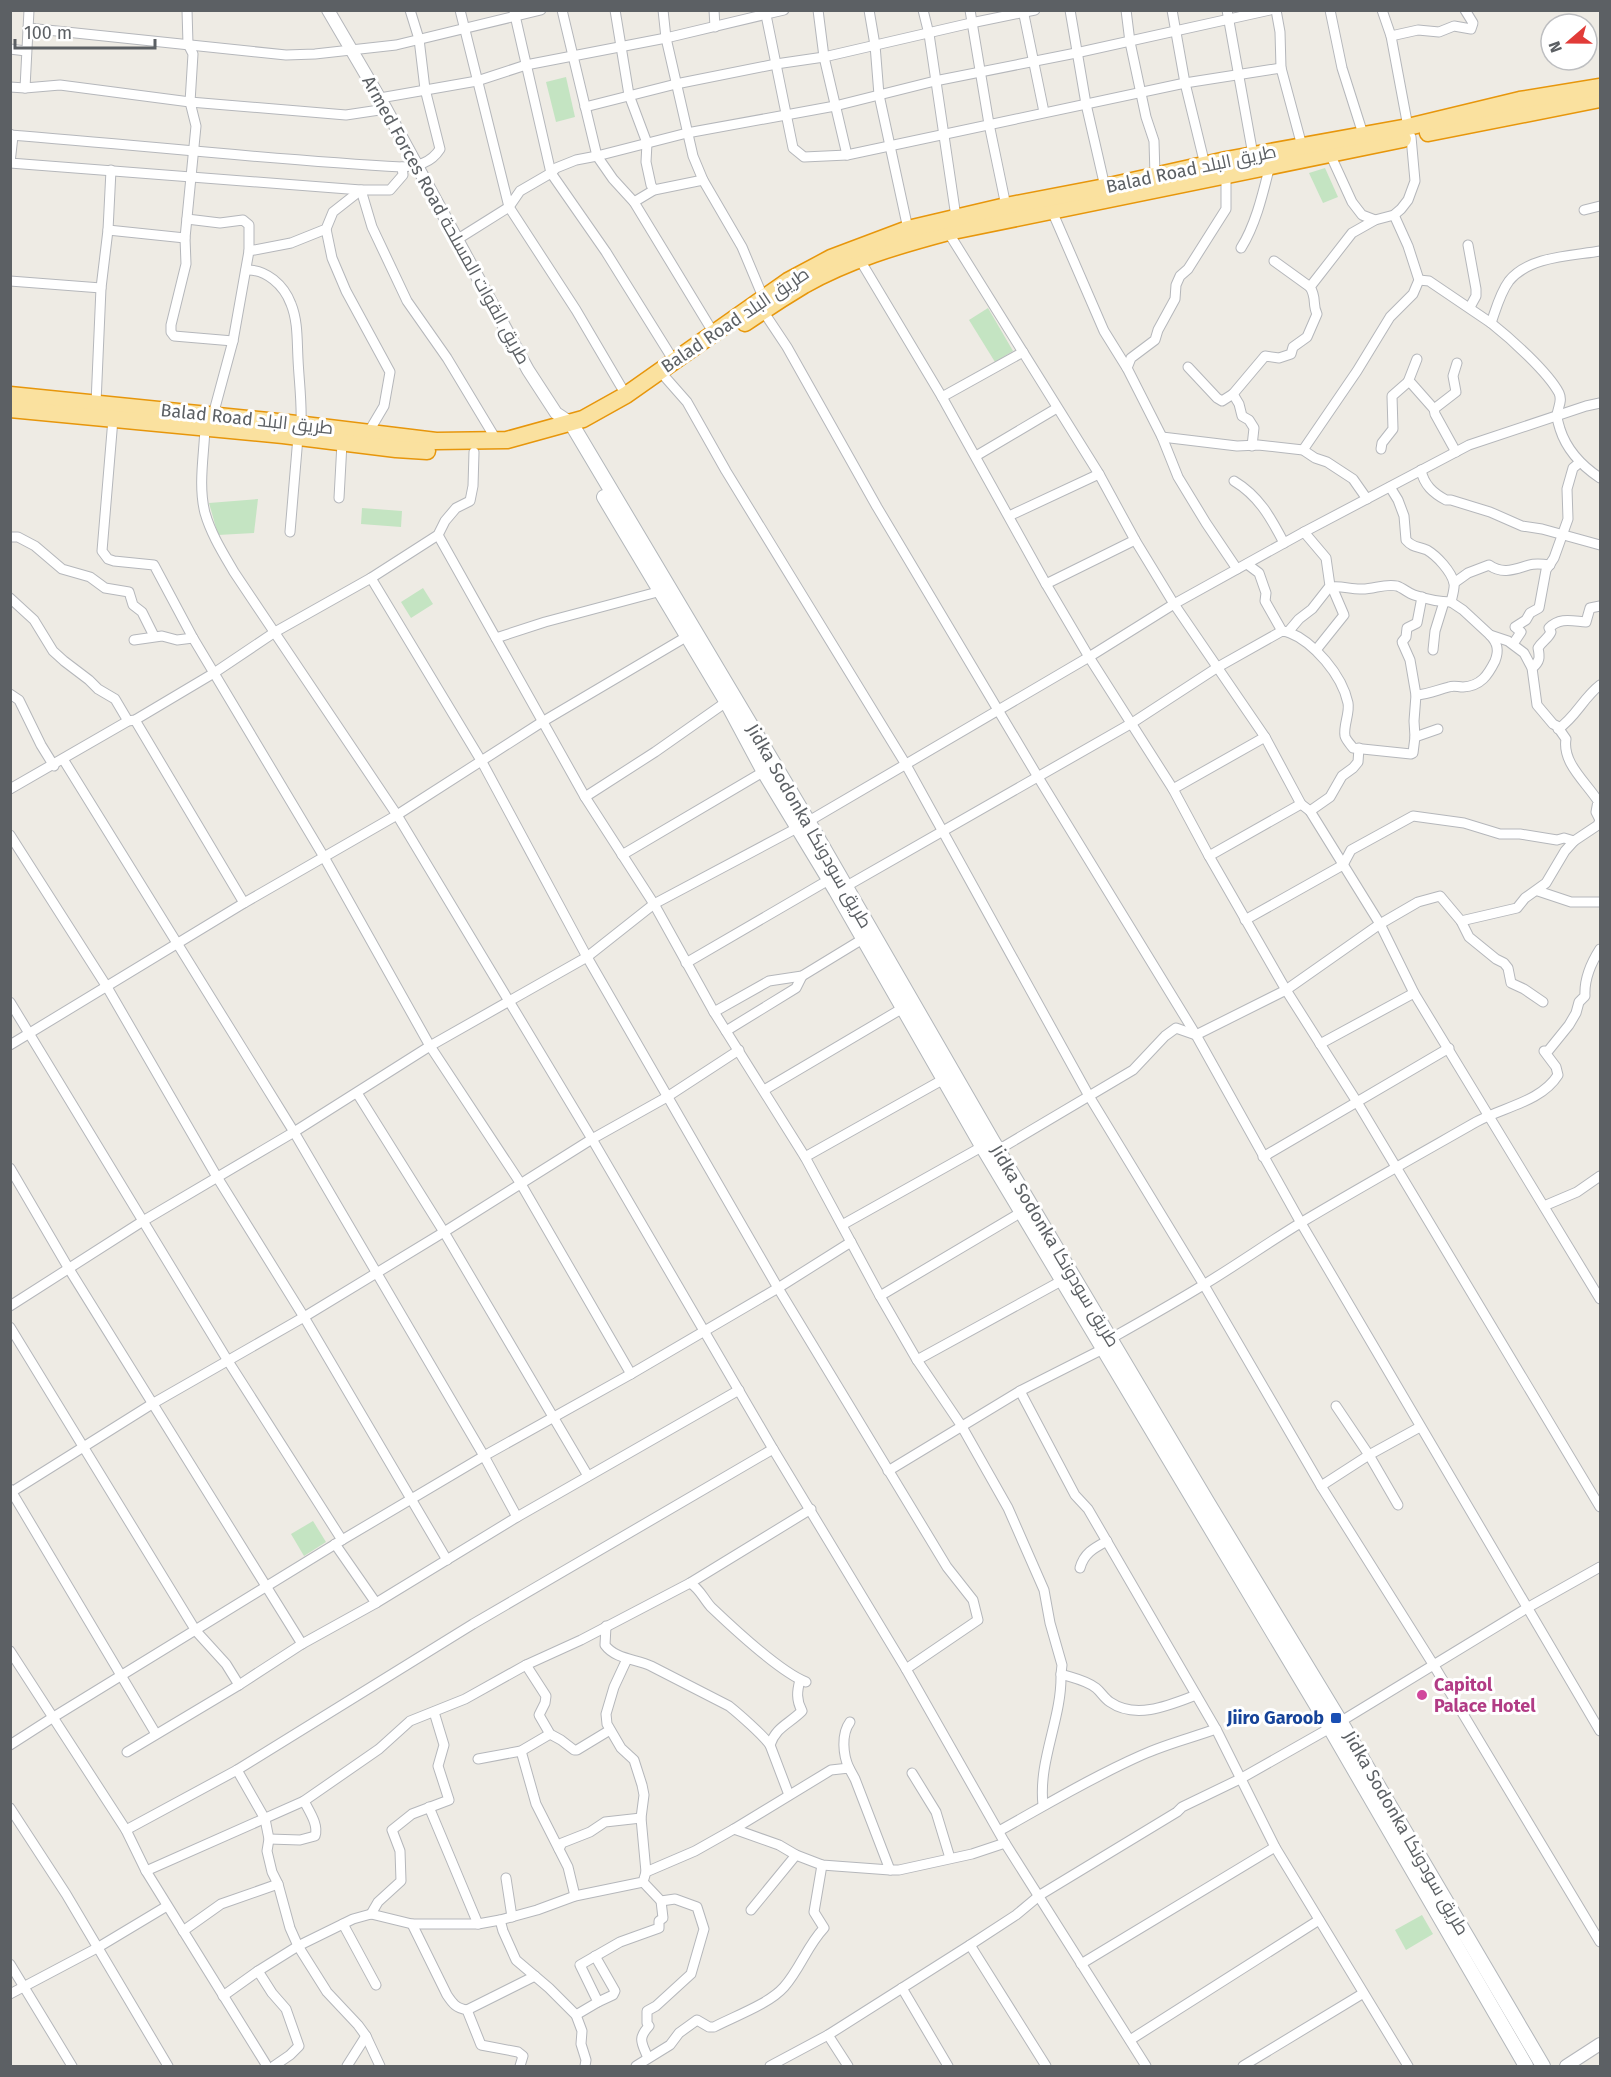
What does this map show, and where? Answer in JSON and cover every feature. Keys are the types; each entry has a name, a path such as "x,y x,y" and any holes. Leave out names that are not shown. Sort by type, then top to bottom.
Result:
{"highway":[{"name":"Balad Road طريق البلد","path":"10,395 96,403 209,421 299,431 368,434 436,441 497,441 566,426 588,429 629,404 763,304 788,280 831,258 908,229 1052,211 1330,154 1520,100 1600,87"},
{"name":"Balad Road طريق البلد","path":"299,431 342,443 396,449 474,452 510,450 583,419 626,395 713,332 763,304 860,260 952,224 1006,206 1363,134 1410,132 1600,99"},
{"name":"Balad Road طريق البلد","path":"10,409 113,419 209,421"}],"main road":[{"name":"Jidka Sodonka طريق سودونكا","path":"566,426 730,699 1027,1209 1335,1724 1480,1973 1543,2067"},
{"name":"Jidka Sodonka طريق سودونكا","path":"833,877 845,887 903,1008 944,1079 991,1146"},
{"name":"Jidka Sodonka طريق سودونكا","path":"1027,1209 1063,1280 1107,1344"},
{"name":"Jidka Sodonka طريق سودونكا","path":"1480,1973 1527,2067"}],"street":[{"path":"25,88 27,28 30,10"},
{"path":"188,10 188,44 193,54 190,102 196,126 185,238 186,264 171,332 174,336 233,341"},
{"name":"Armed Forces Road طريق القوات المسلحة","path":"328,10 383,104 528,370 566,426"},
{"path":"402,167 402,175 390,190 361,190 10,163 11,135 310,162 417,166 430,160 440,149 425,89 419,39 410,10"},
{"path":"460,10 509,207 576,310 626,395"},
{"path":"27,28 286,55 396,45 464,29 515,13 541,10"},
{"path":"562,10 597,156 613,179 634,202 713,332"},
{"path":"615,10 629,95 647,143 646,162 654,190"},
{"path":"663,10 666,39 693,156 703,180 742,247 763,304 877,507 999,708 1038,777 1196,1035 1301,1223 1600,1728"},
{"path":"714,10 715,27"},
{"path":"10,87 60,85 190,102 346,114 425,89 477,81 526,65 666,39 765,12 784,10"},
{"path":"818,10 824,57 847,154"},
{"path":"869,10 875,45 879,95 908,229"},
{"path":"923,10 929,34 943,135 952,224 1023,351 1100,474 1135,540 1174,604 1265,737 1301,804 1310,811 1380,924 1414,993 1600,1299"},
{"path":"970,10 989,124 1006,206"},
{"path":"585,107 676,84 776,63 824,57 1035,10"},
{"path":"1070,10 1086,104 1105,187"},
{"path":"1126,10 1130,42 1146,117 1154,141 1155,176"},
{"path":"1172,10 1185,83 1205,165"},
{"path":"458,239 509,207 519,190 566,163 687,132 835,106 935,81 1130,42 1228,15 1270,10"},
{"path":"1276,10 1280,32 1281,68 1302,146"},
{"path":"1330,10 1342,69 1363,134"},
{"path":"1310,287 1352,233 1401,209 1408,200 1414,181 1410,132 1391,36 1382,10"},
{"path":"1391,36 1418,30 1439,32 1455,26 1471,29 1473,23 1466,14 1477,10"},
{"path":"765,12 793,148 804,157 847,154 890,146 1185,83 1281,68"},
{"path":"1023,12 1044,112"},
{"path":"515,13 551,173 606,252 674,361"},
{"path":"1228,15 1253,155"},
{"path":"10,49 26,51"},
{"path":"1330,154 1352,202 1362,215 1376,220"},
{"path":"1241,248 1248,237 1270,165"},
{"path":"96,403 101,288 108,230 111,170"},
{"path":"1127,368 1131,358 1155,340 1174,299 1180,276 1188,269 1226,208 1226,174"},
{"path":"634,202 654,190 703,180"},
{"path":"361,190 333,212 326,229 332,258 346,291 390,372 384,406 368,434"},
{"path":"361,190 372,227 407,301 447,358 497,441"},
{"path":"1584,210 1600,206"},
{"path":"1052,211 1104,331 1127,368 1162,437 1178,477 1237,569"},
{"path":"1303,450 1357,371 1390,317 1413,294 1419,280 1394,214"},
{"path":"187,219 203,222 243,220 249,225 249,251 233,341 209,421 203,483 205,511 214,538 234,572 397,815 906,1669 1005,1843 1040,1895 1146,2067"},
{"path":"249,251 291,243 326,229"},
{"path":"108,230 185,238"},
{"path":"1468,245 1476,289 1476,296 1470,307"},
{"path":"1491,323 1502,292 1511,279 1521,271 1536,262 1600,251"},
{"path":"860,260 942,397 1089,657 1173,789 1286,990 1357,1102 1600,1507"},
{"path":"1188,367 1222,401 1233,394 1265,356 1279,358 1291,354 1293,347 1307,337 1317,314 1314,309 1315,295 1310,287 1274,261"},
{"path":"246,270 255,269 263,272 282,288 291,302 302,403 290,532"},
{"path":"1419,280 1429,280 1470,307 1505,334 1530,358 1560,395 1557,416 1563,436 1580,463 1600,478"},
{"path":"10,281 101,288"},
{"path":"942,397 1023,351"},
{"path":"1381,449 1382,443 1393,429 1392,396 1408,382 1417,359"},
{"path":"1434,409 1456,392 1453,376 1457,363"},
{"path":"665,377 687,402 726,471 905,764 1089,1096 1204,1285 1321,1486 1433,1664 1600,1942"},
{"path":"1408,382 1434,409 1456,452"},
{"path":"1233,394 1242,416 1249,420 1254,428 1252,446"},
{"path":"10,1306 143,1221 294,1132 430,1046 507,1000 587,957 654,904 802,825 1089,657 1174,604 1469,445 1600,403"},
{"path":"976,456 1057,408"},
{"path":"113,419 102,551 108,559 114,561 154,565 193,638 324,857 430,1046 521,1184 631,1374"},
{"path":"1162,437 1238,446 1303,450 1353,478 1367,499"},
{"path":"339,498 342,443"},
{"path":"10,789 214,673 275,632 371,578 438,535 445,521 456,508 470,501 474,452"},
{"path":"1513,644 1521,632 1515,627 1539,608 1546,570 1554,558 1568,519 1567,489 1572,468 1580,463"},
{"path":"1421,470 1423,480 1433,492 1446,500 1490,512 1522,526 1600,545"},
{"path":"1009,516 1100,474"},
{"path":"1234,481 1257,499 1284,543"},
{"path":"1390,487 1401,508 1406,540 1415,548 1425,549 1437,557 1454,583"},
{"path":"1304,532 1326,558 1331,586 1344,615 1316,650"},
{"path":"438,535 585,797 654,904 714,1012 806,1157 880,1296 917,1360 961,1425 1008,1509 1044,1590 1050,1623 1062,1665 1060,1697 1043,1771 1043,1805"},
{"path":"10,537 18,537 35,546 62,569 90,577 105,588 129,592 133,604 142,612 154,636"},
{"path":"1046,584 1135,540"},
{"path":"1247,564 1259,573 1266,593 1265,601 1285,632 1298,636 1316,650 1327,663 1341,687 1348,704 1346,736 1353,748 1413,753 1416,695 1410,660 1401,642 1407,637 1407,628 1417,623 1422,597"},
{"path":"1433,650 1435,631 1454,583 1468,573 1489,565 1497,570 1514,571 1531,565 1550,565"},
{"path":"371,578 482,762 587,957 778,1288 946,1567 973,1600 978,1620 906,1669"},
{"path":"1331,586 1361,590 1377,586 1398,586 1412,595 1447,602 1463,610 1490,635 1497,645 1498,655 1483,680 1464,687 1452,686 1432,693 1416,695"},
{"path":"845,887 1132,723 1218,667 1285,632 1312,609 1331,586"},
{"path":"496,638 545,622 665,590"},
{"path":"10,598 34,620 53,651 98,689 115,699 132,721 244,903"},
{"path":"1532,668 1538,663 1540,656 1538,648 1549,637 1550,628 1555,622 1569,620 1586,622 1590,608 1600,606"},
{"path":"10,1045 244,903 397,815 542,722 691,634"},
{"path":"1461,921 1512,910 1522,904 1525,898 1538,891 1546,883 1574,841 1600,823 1596,812 1599,800 1570,763 1565,746 1566,739 1537,705 1532,668 1524,653 1513,644 1490,635"},
{"path":"134,640 154,636 181,640 193,638"},
{"path":"1558,729 1568,722 1591,691 1600,685"},
{"path":"10,694 19,700 41,745 54,765"},
{"path":"585,797 655,752 730,699"},
{"path":"1415,737 1438,729"},
{"path":"1173,789 1265,737"},
{"path":"1310,811 1330,797 1342,776 1358,762 1359,748"},
{"path":"63,759 294,1132 484,1456 517,1517"},
{"path":"622,855 769,768"},
{"path":"1209,856 1301,804"},
{"path":"1245,920 1343,865 1351,850 1413,816 1464,823 1500,834 1529,835 1557,840 1564,838 1574,841"},
{"path":"10,835 107,987 217,1178 304,1317 447,1560"},
{"path":"686,963 833,877"},
{"path":"1538,891 1570,902 1600,902"},
{"path":"842,1225 1089,1096 1133,1070 1165,1036 1176,1028 1196,1035 1286,990 1380,924 1418,902 1436,896 1440,896 1461,921 1469,937 1504,963 1508,968 1511,982 1543,1002"},
{"path":"714,1012 769,981 802,976 868,937"},
{"path":"888,1471 961,1425 1107,1344 1301,1223 1396,1167 1490,1115 1531,1097 1553,1083 1558,1075 1556,1067 1544,1051 1548,1051 1557,1041 1576,1013 1579,1002 1585,996 1584,986 1588,972 1600,949"},
{"path":"726,1031 796,988 802,976"},
{"path":"1320,1044 1414,993"},
{"path":"10,1002 376,1603"},
{"path":"764,1090 903,1008"},
{"path":"1263,1157 1449,1048"},
{"path":"156,1734 11,1491 152,1404 304,1317 592,1139 667,1097 739,1050"},
{"path":"806,1157 944,1079"},
{"path":"357,1093 444,1232 588,1476"},
{"path":"10,1168 152,1404 303,1644"},
{"path":"1544,1206 1577,1192 1600,1176"},
{"path":"880,1296 1027,1209"},
{"path":"10,1745 339,1542 484,1456 778,1288 851,1242"},
{"path":"917,1360 1063,1280"},
{"path":"10,1327 196,1631 226,1664 239,1685"},
{"path":"127,1752 517,1517 739,1390"},
{"path":"1020,1391 1075,1495 1088,1509 1216,1729 1275,1847 1408,2067"},
{"path":"1336,1406 1369,1455 1398,1505"},
{"path":"1321,1486 1420,1426"},
{"path":"126,1830 237,1770 473,1624 773,1449"},
{"path":"146,1871 304,1800 379,1749 394,1733 410,1721 465,1699 526,1665 690,1583 811,1509"},
{"path":"1080,1568 1089,1551 1107,1541"},
{"path":"770,2067 828,2036 1016,1915 1040,1895 1177,1812 1185,1804 1197,1801 1240,1779 1600,1567"},
{"path":"690,1583 700,1589 704,1599 741,1634 803,1681 797,1697 801,1711 793,1721 774,1734 770,1745"},
{"path":"606,1626 604,1645 606,1648 627,1659 638,1660 651,1666 729,1707 766,1739 789,1795"},
{"path":"10,1651 126,1830 146,1871 267,2067"},
{"path":"598,2002 580,1965 620,1942 659,1928 659,1921 663,1918 661,1901 645,1877 640,1818 644,1795 639,1773 634,1760 621,1748 607,1724 606,1714 614,1688 627,1659"},
{"path":"526,1665 546,1696 539,1715 550,1734 577,1750 610,1730"},
{"path":"1061,1674 1081,1679 1094,1686 1112,1703 1135,1710 1164,1707 1196,1695"},
{"path":"371,1914 378,1902 401,1881 400,1851 392,1830 412,1814 449,1800 438,1766 444,1744 434,1712"},
{"path":"850,1722 845,1728 844,1756 890,1869"},
{"path":"999,1831 1043,1805 1142,1755 1216,1729"},
{"path":"478,1758 521,1751 550,1734"},
{"path":"521,1751 536,1804 568,1867 575,1896"},
{"path":"223,1996 298,1946 343,1924 371,1914 412,1924 478,1924 512,1917 575,1896 645,1877 734,1829 831,1770 849,1768"},
{"path":"237,1770 265,1819 269,1839 267,1851 272,1872 298,1946 327,1992 366,2036 380,2067"},
{"path":"912,1773 936,1812 950,1858"},
{"path":"269,1839 300,1840 315,1836 317,1832 315,1824 304,1800"},
{"path":"429,1807 478,1924"},
{"path":"10,1808 66,1894 168,2067"},
{"path":"559,1849 562,1843 590,1832 605,1822 640,1818"},
{"path":"734,1829 779,1845 796,1855 822,1865 899,1870 972,1854 1005,1843"},
{"path":"1081,1964 1275,1847"},
{"path":"751,1910 796,1855"},
{"path":"636,2067 670,2045 679,2033 697,2020 709,2027 714,2027 758,2005 783,1989 812,1942 824,1928 814,1911 822,1865"},
{"path":"506,1878 512,1917"},
{"path":"183,1931 221,1904 278,1884"},
{"path":"648,2058 641,2041 642,2033 649,2026 647,2011 691,1974 704,1929 697,1907 675,1899 661,1901"},
{"path":"10,1994 97,1948 167,1906"},
{"path":"500,1920 516,1960 576,2015 582,2031 581,2044 586,2060 585,2067"},
{"path":"1130,2040 1319,1920"},
{"path":"343,1924 376,1985"},
{"path":"412,1924 422,1948 453,2004 459,2009 467,2010 535,1976"},
{"path":"970,1945 1046,2067"},
{"path":"576,2015 613,1995 615,1991 595,1956"},
{"path":"10,1964 72,2067"},
{"path":"258,1971 286,2009 298,2046 274,2067"},
{"path":"902,1988 948,2067"},
{"path":"1243,2067 1362,1994"},
{"path":"467,2010 481,2045 518,2052 523,2056 520,2067"},
{"path":"347,2067 366,2036"},
{"path":"828,2036 848,2067"},
{"path":"1566,2067 1600,2044"}],"green space":[{"path":"566,77 575,117 556,122 546,82"},
{"path":"1325,168 1338,197 1323,203 1309,173"},
{"path":"988,308 1013,351 995,362 969,320"},
{"path":"258,499 254,533 218,535 209,503"},
{"path":"362,508 402,511 401,527 361,524"},
{"path":"423,588 433,604 411,618 401,602"},
{"path":"313,1521 326,1542 304,1556 291,1534"},
{"path":"1422,1915 1433,1934 1406,1950 1395,1930"}],"place":[{"name":"Capitol Palace Hotel","path":"1422,1695"},
{"name":"Jiiro Garoob","path":"1336,1718"}]}
